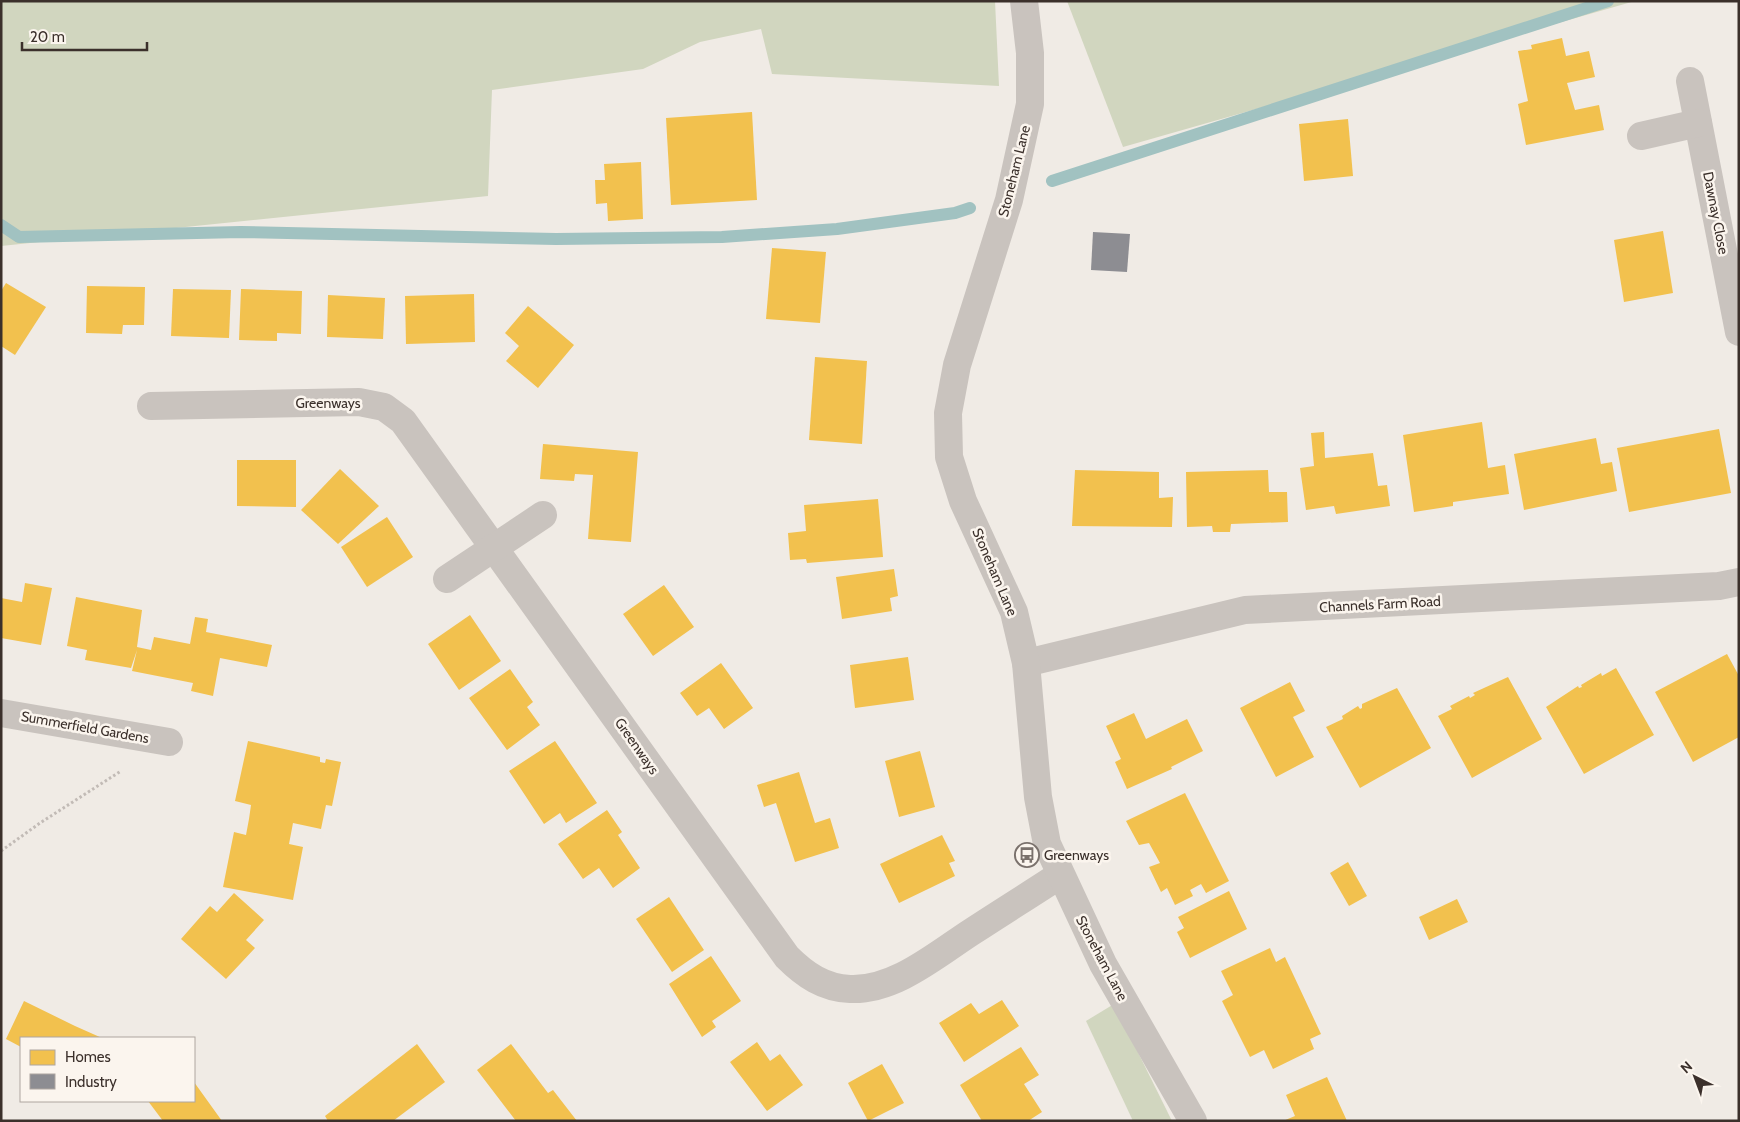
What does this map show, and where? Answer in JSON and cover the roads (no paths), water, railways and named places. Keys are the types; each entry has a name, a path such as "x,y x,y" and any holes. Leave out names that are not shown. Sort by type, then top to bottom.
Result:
{"street":[{"name":"Stoneham Lane","path":"1024,1 1030,53 1030,104 1022,151 1009,200 957,365 948,414 949,456 963,501 1014,612 1026,663 1038,797 1048,844 1060,875 1103,964 1193,1121"},
{"name":"Dawnay Close","path":"1690,81 1739,332"},
{"path":"1641,136 1698,124"},
{"name":"Greenways","path":"151,406 359,402 384,407 403,420 496,547 787,957 803,972 827,986 851,989 876,986 906,974 1060,875"},
{"path":"447,579 543,515"},
{"name":"Channels Farm Road","path":"1026,663 1245,610 1719,586 1739,582"},
{"name":"Summerfield Gardens","path":"1,713 169,742"}],"waterway":[{"path":"1052,181 1608,1"},
{"path":"1,225 19,237 241,232 556,239 722,237 837,229 955,213 970,208"}],"place":[{"name":"Greenways","path":"1027,855"}]}
